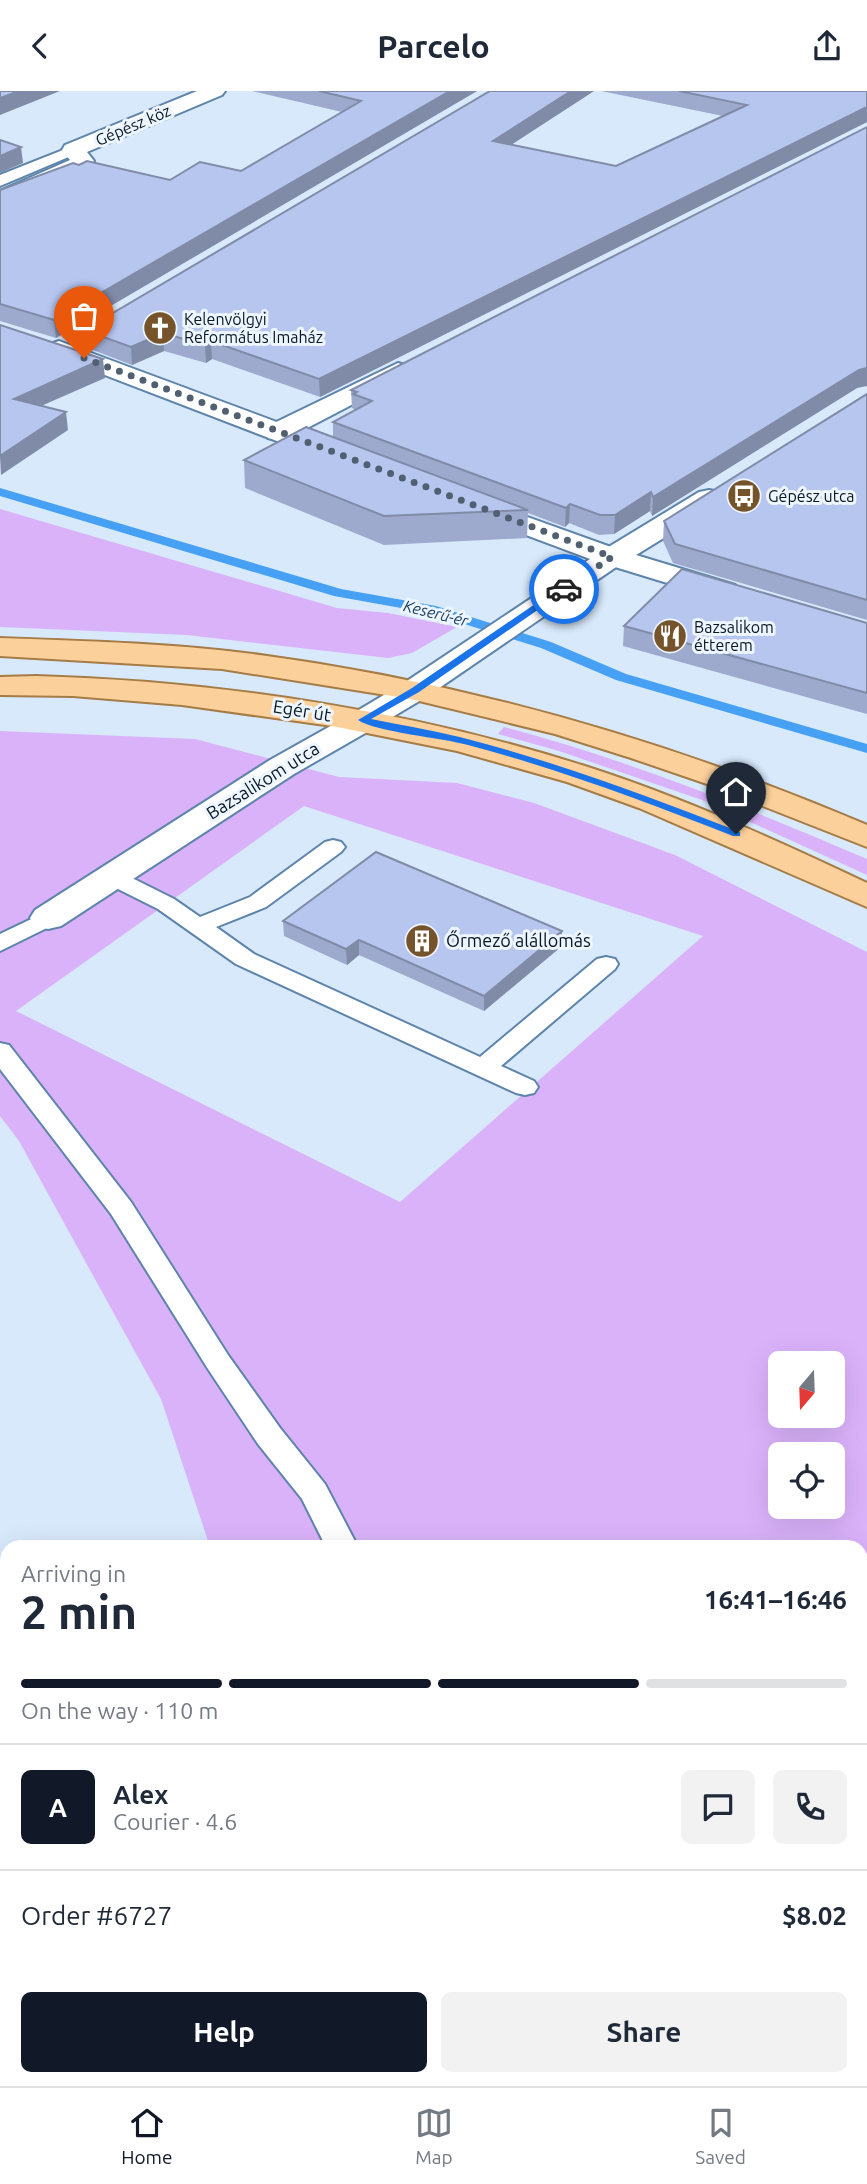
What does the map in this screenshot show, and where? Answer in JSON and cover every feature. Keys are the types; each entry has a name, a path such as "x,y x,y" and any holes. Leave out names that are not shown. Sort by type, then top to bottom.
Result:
{"main road":[{"path":"0,647 253,663 415,690 517,713 624,744 734,782 867,837"},
{"name":"Egér út","path":"0,686 149,692 363,720 468,742 617,788 736,834 867,896"}],"street":[{"name":"Gépész köz","path":"0,199 74,169 83,161 73,150 215,91"},
{"path":"59,343 356,462"},
{"path":"278,432 424,357"},
{"name":"Bazsalikom utca","path":"48,918 282,767 415,690 612,557 730,484"},
{"path":"448,496 612,557 746,597"}],"lane":[{"path":"0,181 73,150"},
{"path":"198,926 258,902 333,847"},
{"path":"112,877 166,904 245,959 525,1087"},
{"path":"0,944 48,918"},
{"path":"483,1068 606,964"},
{"path":"0,1051 121,1208 218,1362 269,1436 314,1492 338,1540"}],"shaded area":[{"path":"0,509 337,608 388,613 457,627 412,653 388,658 187,635 0,627"},
{"path":"504,727 597,754 778,821 867,859 867,875 702,800 559,751 498,734"},
{"path":"0,731 195,739 339,777 457,783 534,803 675,855 867,952 867,1540 208,1540 161,1399 19,1141 0,1116","holes":["304,806 703,936 400,1202 16,1011"]}],"building":[{"path":"0,91 19,91 0,98"},
{"path":"319,91 450,91 54,320 0,304 0,190 73,163 79,165 87,161 170,180 200,162 241,171 361,101"},
{"path":"490,91 571,91 493,141 616,166 747,105 679,91 867,91 867,107 319,379 211,341 205,345 163,333 131,347 84,330"},
{"path":"867,127 867,368 859,370 653,497 651,492 615,515 600,515 570,504 566,508 333,422 372,401 353,394 357,392 351,390"},
{"path":"0,140 21,147 0,156"},
{"path":"0,325 103,359 14,399 66,412 0,456"},
{"path":"867,394 867,600 675,544 664,521"},
{"path":"306,427 528,510 384,516 244,460"},
{"path":"682,569 867,623 867,693 624,626"},
{"name":"Őrmező alállomás","path":"376,852 562,931 484,996 359,940 346,949 283,921"}],"waterway":[{"name":"Keserű-ér","path":"0,492 339,593 431,609 546,645 621,677 867,749"}],"way so far":[{"path":"84,358 612,557 564,589"}],"place":[{"name":"Kelenvölgyi Református Imaház","path":"160,328"},
{"name":"Gépész utca","path":"744,496"},
{"name":"Bazsalikom étterem","path":"670,636"},
{"name":"Őrmező alállomás","path":"422,941"}],"route":[{"path":"564,589 415,690 363,720 468,742 537,762 617,788 736,834"}]}
